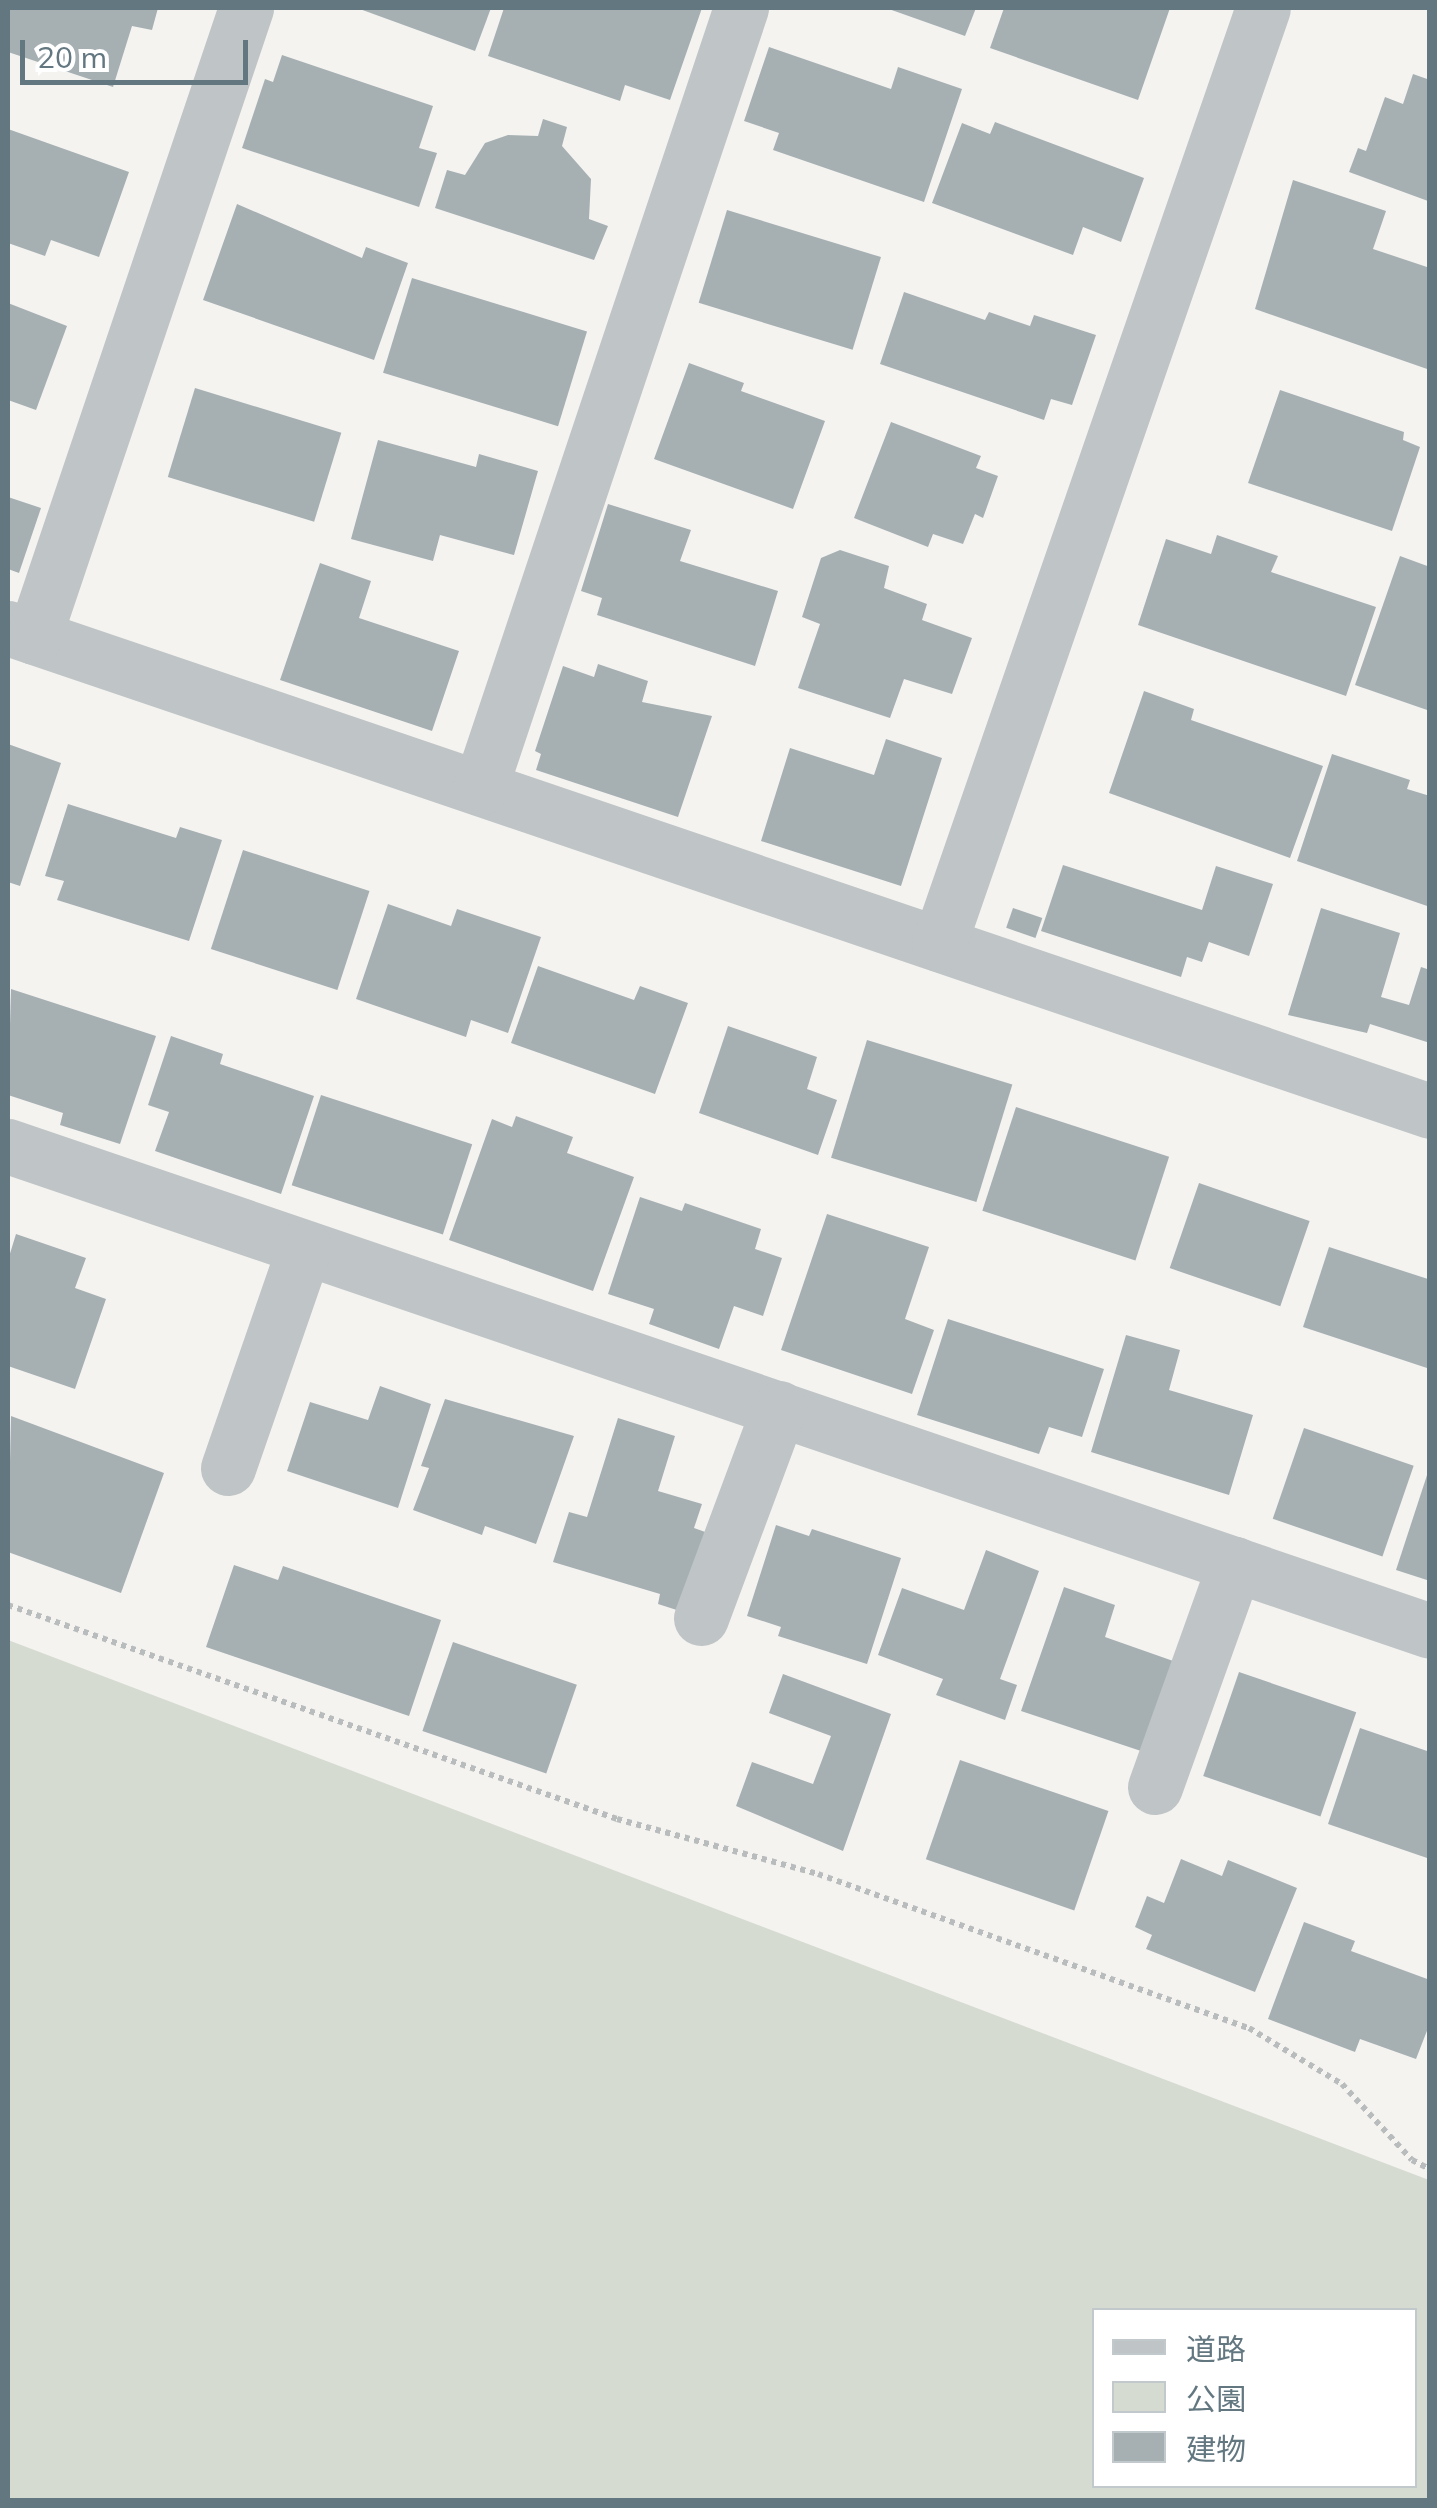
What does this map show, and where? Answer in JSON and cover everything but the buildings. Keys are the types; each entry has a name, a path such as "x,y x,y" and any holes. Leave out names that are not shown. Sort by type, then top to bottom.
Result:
{"street":[{"path":"246,8 21,632 1430,1110"},
{"path":"480,788 740,8"},
{"path":"939,944 1263,8"},
{"path":"8,1146 1430,1631"},
{"path":"228,1468 304,1248"},
{"path":"701,1618 779,1408"},
{"path":"1155,1787 1234,1564"}],"path":[{"path":"8,1605 601,1814 818,1874 1249,2028 1342,2084 1412,2160 1430,2168"}],"green space":[{"path":"8,1640 1429,2180 1429,2500 8,2500"}]}
